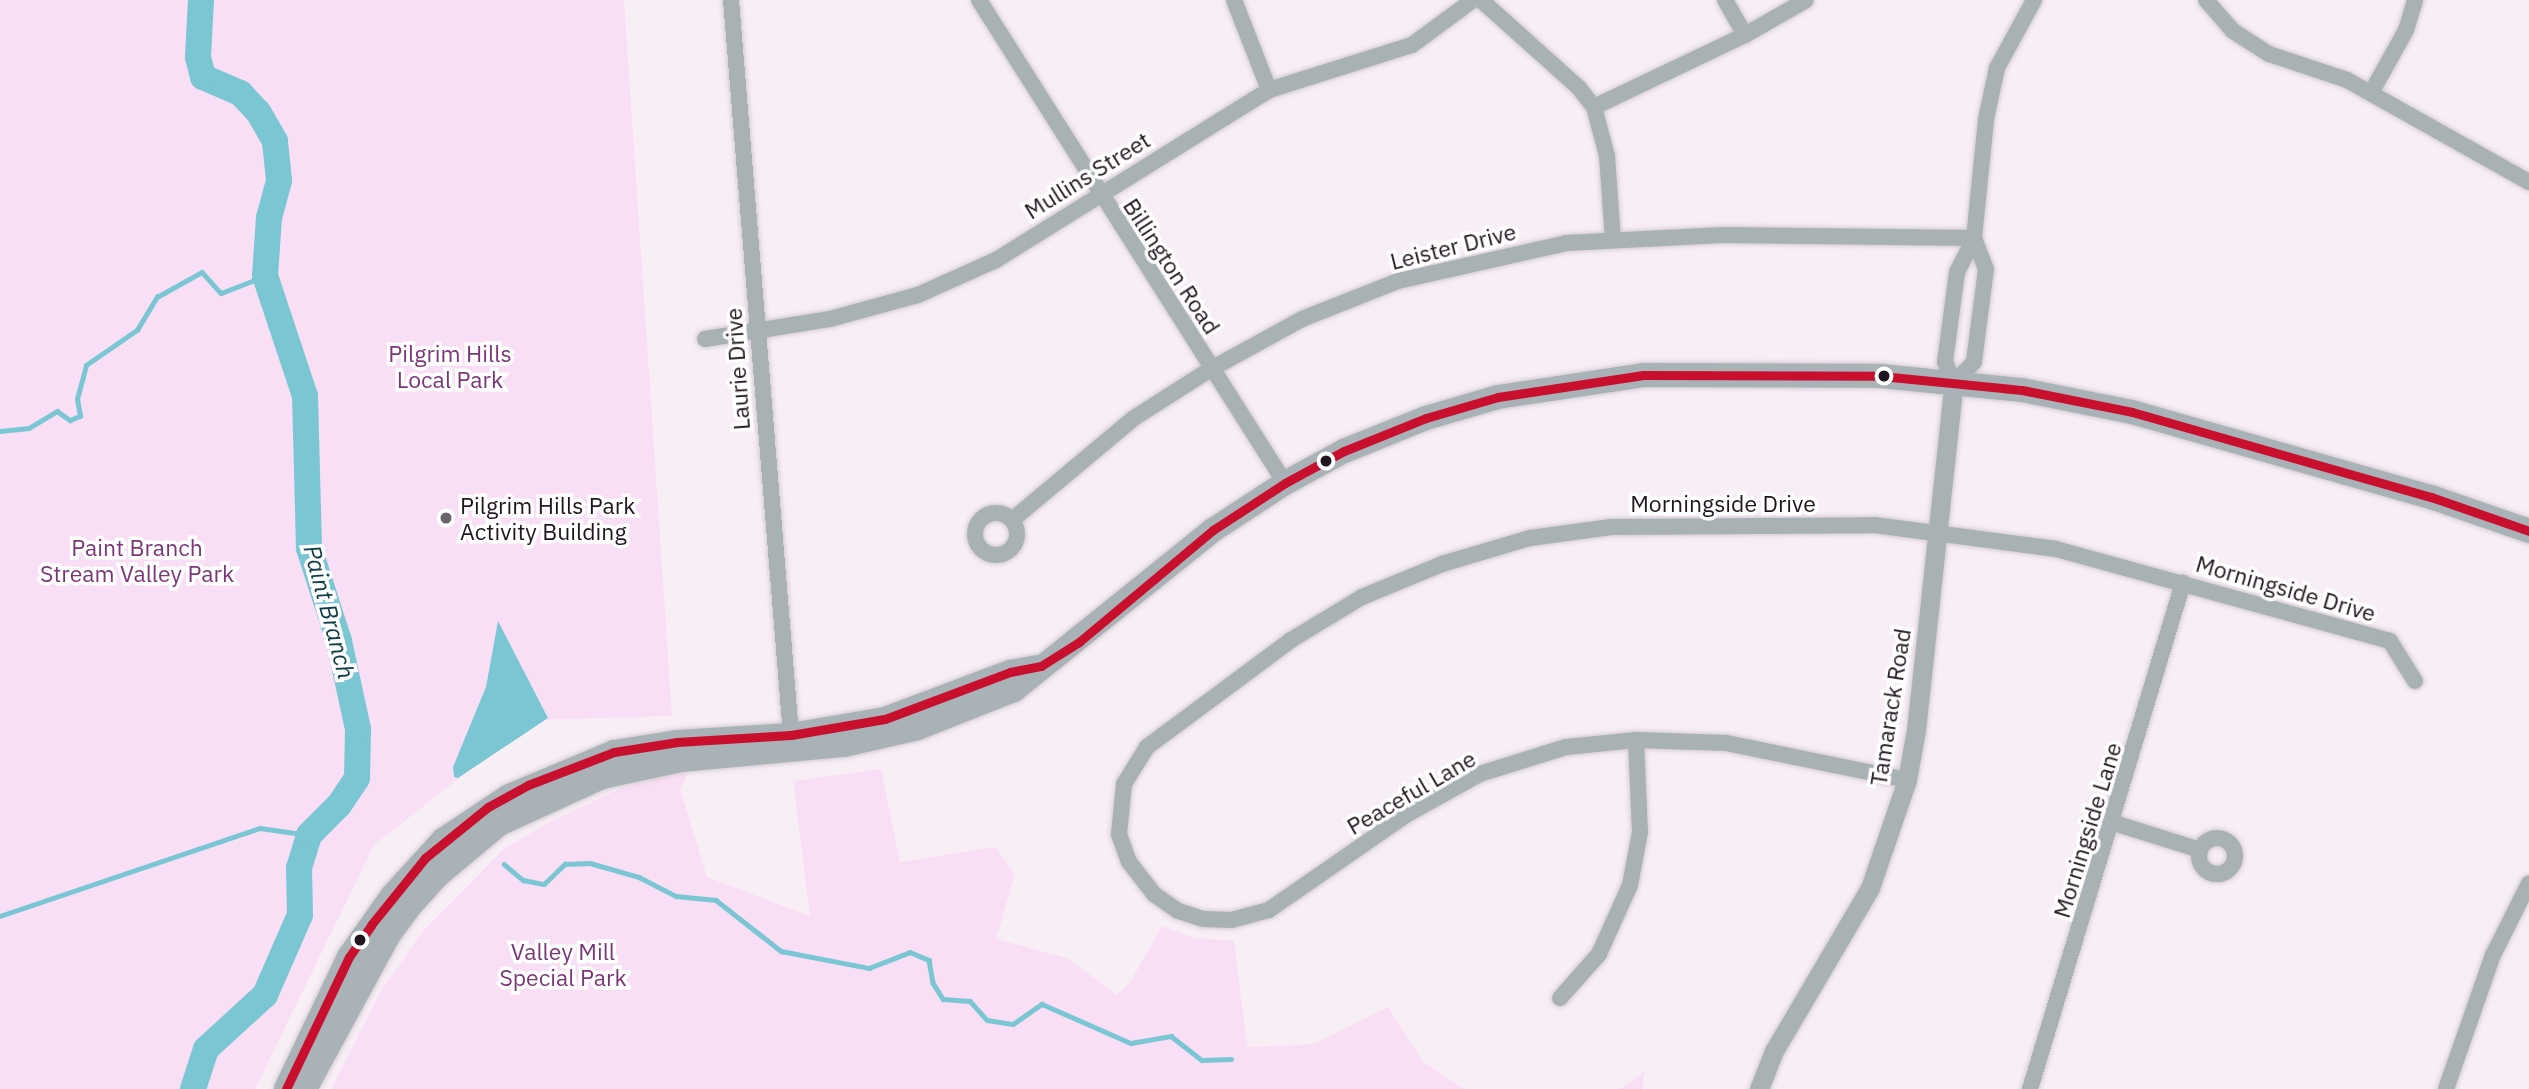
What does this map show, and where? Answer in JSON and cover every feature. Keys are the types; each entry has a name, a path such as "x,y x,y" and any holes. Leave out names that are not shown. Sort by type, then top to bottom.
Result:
{"main road":[{"path":"305,1089 382,948 409,907 438,875 499,824 602,777 681,760 844,745 918,727 1014,690 1041,666 1079,642 1213,530 1285,483 1344,451 1426,418 1498,397 1576,382 1643,375 1733,374 1954,383 2022,390 2132,412 2431,497 2529,531"},
{"path":"286,1089 349,957 371,925 425,858 488,807 528,785 614,752 677,742 791,735 886,719 1010,672 1041,666"}],"street":[{"name":"Laurie Drive","path":"731,0 791,735"},
{"name":"Billington Road","path":"979,0 1099,194 1285,483"},
{"path":"1234,0 1269,89"},
{"name":"Mullins Street","path":"705,339 757,328 830,319 918,295 996,260 1269,89 1412,45 1474,0"},
{"path":"1482,0 1579,88 1594,107 1607,156 1613,240"},
{"path":"1725,0 1745,35"},
{"path":"1594,107 1745,35 1807,0"},
{"name":"Tamarack Road","path":"1759,1089 1774,1051 1870,888 1907,780 1954,383 1945,362 1956,272 1974,238 1986,119 1997,68 2034,0"},
{"path":"2206,0 2233,31 2269,54 2371,93 2528,180"},
{"path":"2371,93 2406,30 2415,0"},
{"name":"Leister Drive","path":"1012,520 1134,418 1211,369 1302,319 1398,281 1518,251 1613,240 1723,235 1974,238"},
{"name":"Tamarack Road","path":"1954,383 1974,362 1986,270 1974,238"},
{"name":"Morningside Drive","path":"1119,834 1124,784 1147,747 1291,640 1362,597 1442,564 1530,538 1611,527 1874,525 2056,549 2390,641 2415,681"},
{"name":"Morningside Lane","path":"2030,1089 2114,823 2183,583"},
{"path":"1560,998 1599,954 1630,885 1640,832 1636,740"},
{"name":"Peaceful Lane","path":"1119,834 1129,862 1154,894 1178,911 1203,919 1232,920 1269,910 1406,815 1480,774 1566,747 1636,740 1726,743 1907,780"},
{"path":"2114,823 2200,850"},
{"path":"2445,1089 2493,955 2523,909 2529,883"}],"green space":[{"path":"0,0 624,0 672,716 533,720 374,845 255,1089 0,1089"},
{"name":"Valley Mill Special Park","path":"881,769 900,862 995,847 1015,874 996,939 1067,958 1117,995 1129,984 1162,926 1194,938 1234,941 1247,1047 1314,1044 1388,1007 1423,1062 1464,1089 331,1089 382,989 424,930 504,849 551,821 624,787 690,770 680,789 707,877 810,916 793,781"},
{"path":"1645,1071 1642,1089 1620,1089"}],"water":[{"path":"498,621 548,718 458,778 454,777 453,767 486,687"}],"waterway":[{"name":"Paint Branch","path":"193,1089 206,1049 265,995 300,915 299,868 309,835 339,805 357,778 358,729 339,641 309,548 305,396 265,276 269,218 279,180 275,141 258,112 240,93 203,77 198,57 201,0"},
{"path":"0,431 29,428 57,411 70,420 80,416 77,399 86,365 137,330 157,297 202,272 221,293 265,276"},
{"path":"0,916 260,828 309,835"},
{"path":"504,864 523,880 544,884 565,864 590,863 639,877 676,896 716,900 781,951 869,968 910,952 929,960 933,983 943,999 970,1001 987,1020 1013,1024 1042,1004 1131,1043 1171,1036 1202,1060 1231,1059"}],"transit line":[{"path":"286,1089 349,957 371,925 425,858 488,807 528,785 614,752 677,742 791,735 885,719 1010,672 1041,666 1079,642 1213,530 1285,483 1344,451 1426,418 1498,397 1643,375 1881,376 2022,390 2132,412 2431,497 2529,531"}],"place":[{"name":"Pilgrim Hills Park Activity Building","path":"446,518"}],"park label":[{"name":"Pilgrim Hills Local Park","path":"450,366"},
{"name":"Paint Branch Stream Valley Park","path":"137,560"}]}
